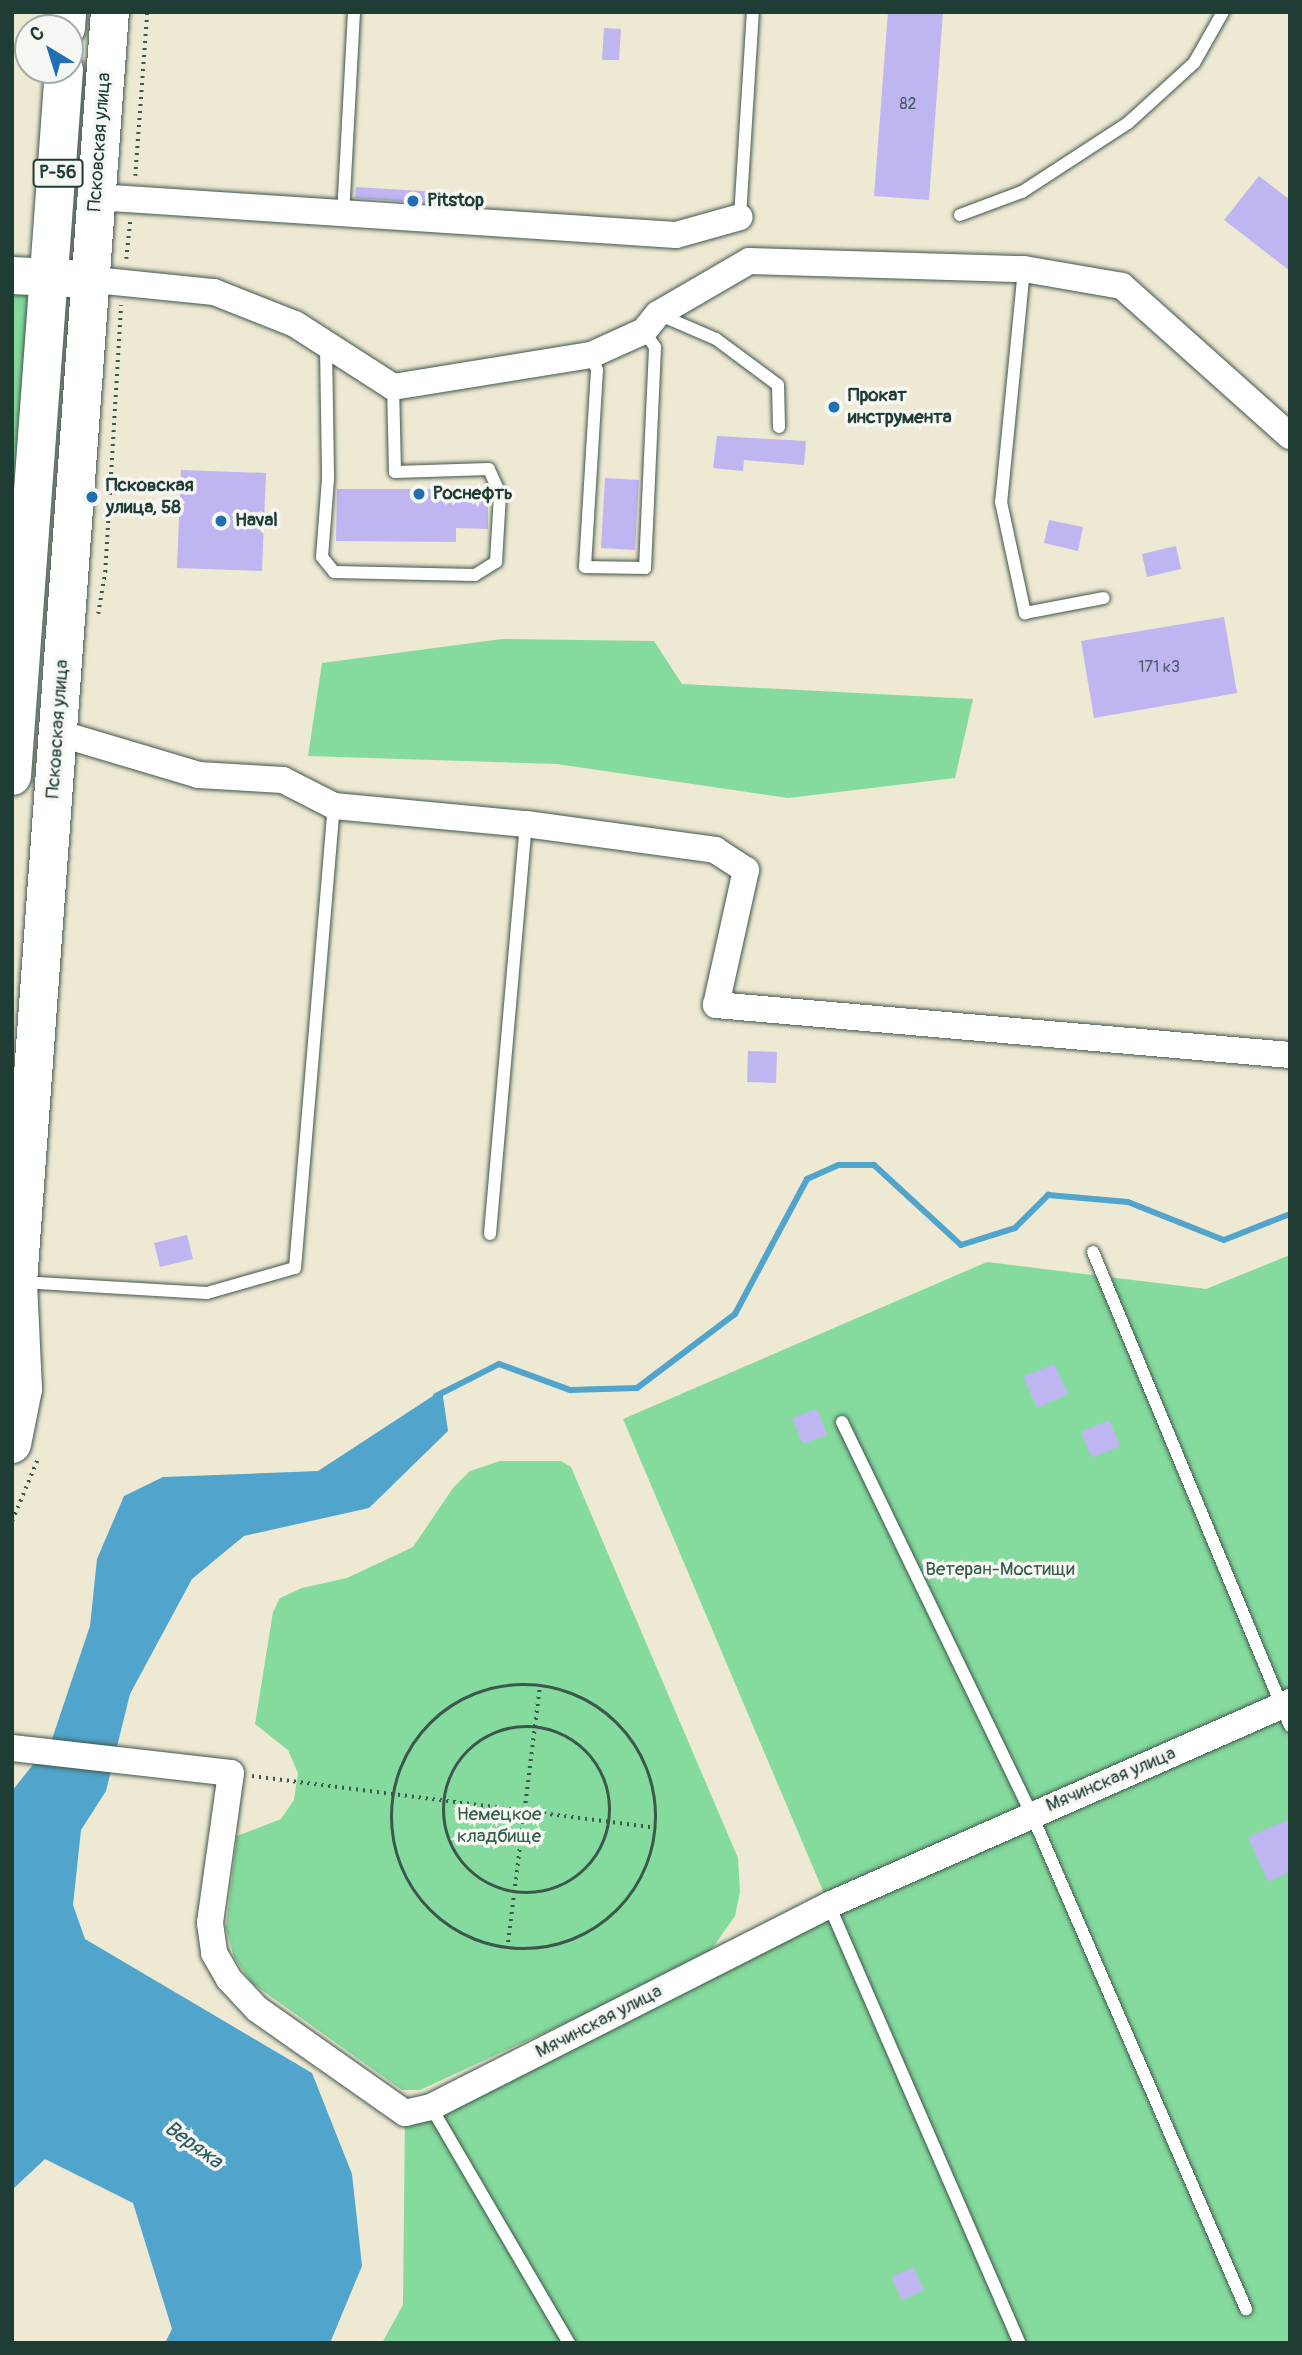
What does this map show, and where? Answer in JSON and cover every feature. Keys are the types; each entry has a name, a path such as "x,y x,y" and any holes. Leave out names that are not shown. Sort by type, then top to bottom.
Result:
{"main road":[{"name":"Псковская улица","path":"12,1444 18,1400 18,1282 110,12"},
{"name":"Псковская улица","path":"13,759 31,275 62,84"}],"street":[{"path":"96,197 343,216 676,235 740,217"},
{"path":"31,275 214,292 326,342 393,387 591,355 651,323 749,261 1024,269 1122,286 1290,436"},
{"path":"58,733 199,775 283,780 334,806 526,824 715,850 746,870 716,1005 1290,1055"},
{"name":"Мячинская улица","path":"231,1773 210,1923 214,1953 229,1979 257,2009 405,2113 431,2107 829,1905 1031,1814 1287,1712"},
{"path":"17,1749 231,1773"}],"lane":[{"path":"343,216 354,12"},
{"path":"740,217 753,12"},
{"path":"960,215 1022,191 1128,123 1194,63 1223,12"},
{"path":"1024,269 1001,502 1025,613 1104,598"},
{"path":"591,355 597,370 585,567 645,568 655,347 651,323 716,339 778,385 779,427"},
{"path":"326,342 328,479 322,557 334,572 475,575 496,562 500,494 489,469 395,472 393,387"},
{"path":"18,1282 207,1293 295,1268 334,806"},
{"path":"490,1234 526,824"},
{"path":"1093,1252 1287,1712"},
{"path":"842,1422 1031,1814 1246,2309"},
{"path":"829,1905 1019,2343"},
{"path":"431,2107 569,2343"}],"path":[{"path":"507,1949 540,1685"},
{"path":"540,1685 590,1703 613,1718 639,1750 654,1788 656,1828 640,1879 623,1906 590,1933 550,1947 507,1949 466,1937 431,1913 412,1887 393,1838 393,1796 405,1757 421,1735 461,1700 499,1686 540,1685"},
{"path":"535,1726 577,1742 593,1758 610,1800 610,1823 602,1848 587,1869 565,1885 541,1893 514,1893 490,1886 461,1861 444,1827 443,1802 450,1776 464,1754 484,1738 509,1728 535,1726"},
{"path":"231,1773 656,1828"}],"green space":[{"path":"12,286 29,296 12,557"},
{"path":"502,639 654,641 682,684 973,699 955,778 788,798 557,764 308,756 322,663"},
{"name":"Ветеран-Мостищи","path":"1290,1255 1290,2343 382,2343 403,2305 405,2113 829,1905 623,1419 987,1262 1206,1289"},
{"name":"Немецкое кладбище","path":"500,1461 561,1461 571,1467 738,1858 740,1892 735,1916 709,1953 683,1969 420,2090 402,2090 252,1983 234,1957 226,1928 237,1836 281,1819 294,1800 298,1773 288,1750 255,1724 273,1612 280,1598 302,1588 347,1578 413,1547 453,1488 470,1471"}],"water":[{"name":"Веряжа","path":"442,1390 448,1431 369,1508 244,1536 192,1579 130,1694 106,1791 81,1830 73,1905 85,1939 312,2073 352,2174 362,2266 330,2343 165,2343 172,2329 133,2203 45,2159 12,2190 12,1791 51,1742 90,1626 97,1559 124,1496 163,1477 318,1471"}],"building":[{"path":"888,12 943,12 929,200 874,196"},
{"path":"604,28 621,29 619,60 602,60"},
{"path":"1259,176 1290,200 1290,271 1224,220"},
{"path":"356,187 471,194 470,206 355,198"},
{"path":"717,436 806,441 804,465 744,460 743,471 713,468"},
{"name":"Haval","path":"181,470 266,473 262,571 177,568"},
{"path":"605,478 639,480 635,550 601,548"},
{"path":"337,489 488,489 488,529 456,528 456,542 336,541"},
{"path":"1049,520 1083,527 1078,551 1044,543"},
{"path":"1176,546 1181,569 1147,577 1142,554"},
{"path":"1224,617 1237,693 1094,718 1081,641"},
{"path":"748,1051 777,1052 776,1083 747,1082"},
{"path":"187,1235 193,1259 160,1267 154,1243"},
{"path":"1054,1364 1068,1394 1037,1408 1023,1377"},
{"path":"817,1409 827,1435 803,1444 792,1418"},
{"path":"1109,1420 1120,1446 1092,1458 1081,1432"},
{"path":"1290,1819 1290,1872 1268,1882 1248,1837"},
{"path":"913,2267 924,2290 902,2300 891,2277"}],"waterway":[{"path":"436,1396 499,1364 570,1390 637,1388 735,1314 807,1179 839,1165 874,1165 961,1245 1015,1228 1048,1195 1128,1202 1224,1240 1290,1214"}],"place":[{"name":"Pitstop","path":"413,201"},
{"name":"Прокат инструмента","path":"834,407"},
{"name":"Роснефть","path":"419,494"},
{"name":"Псковская улица, 58","path":"92,497"},
{"name":"Haval","path":"221,521"}]}
